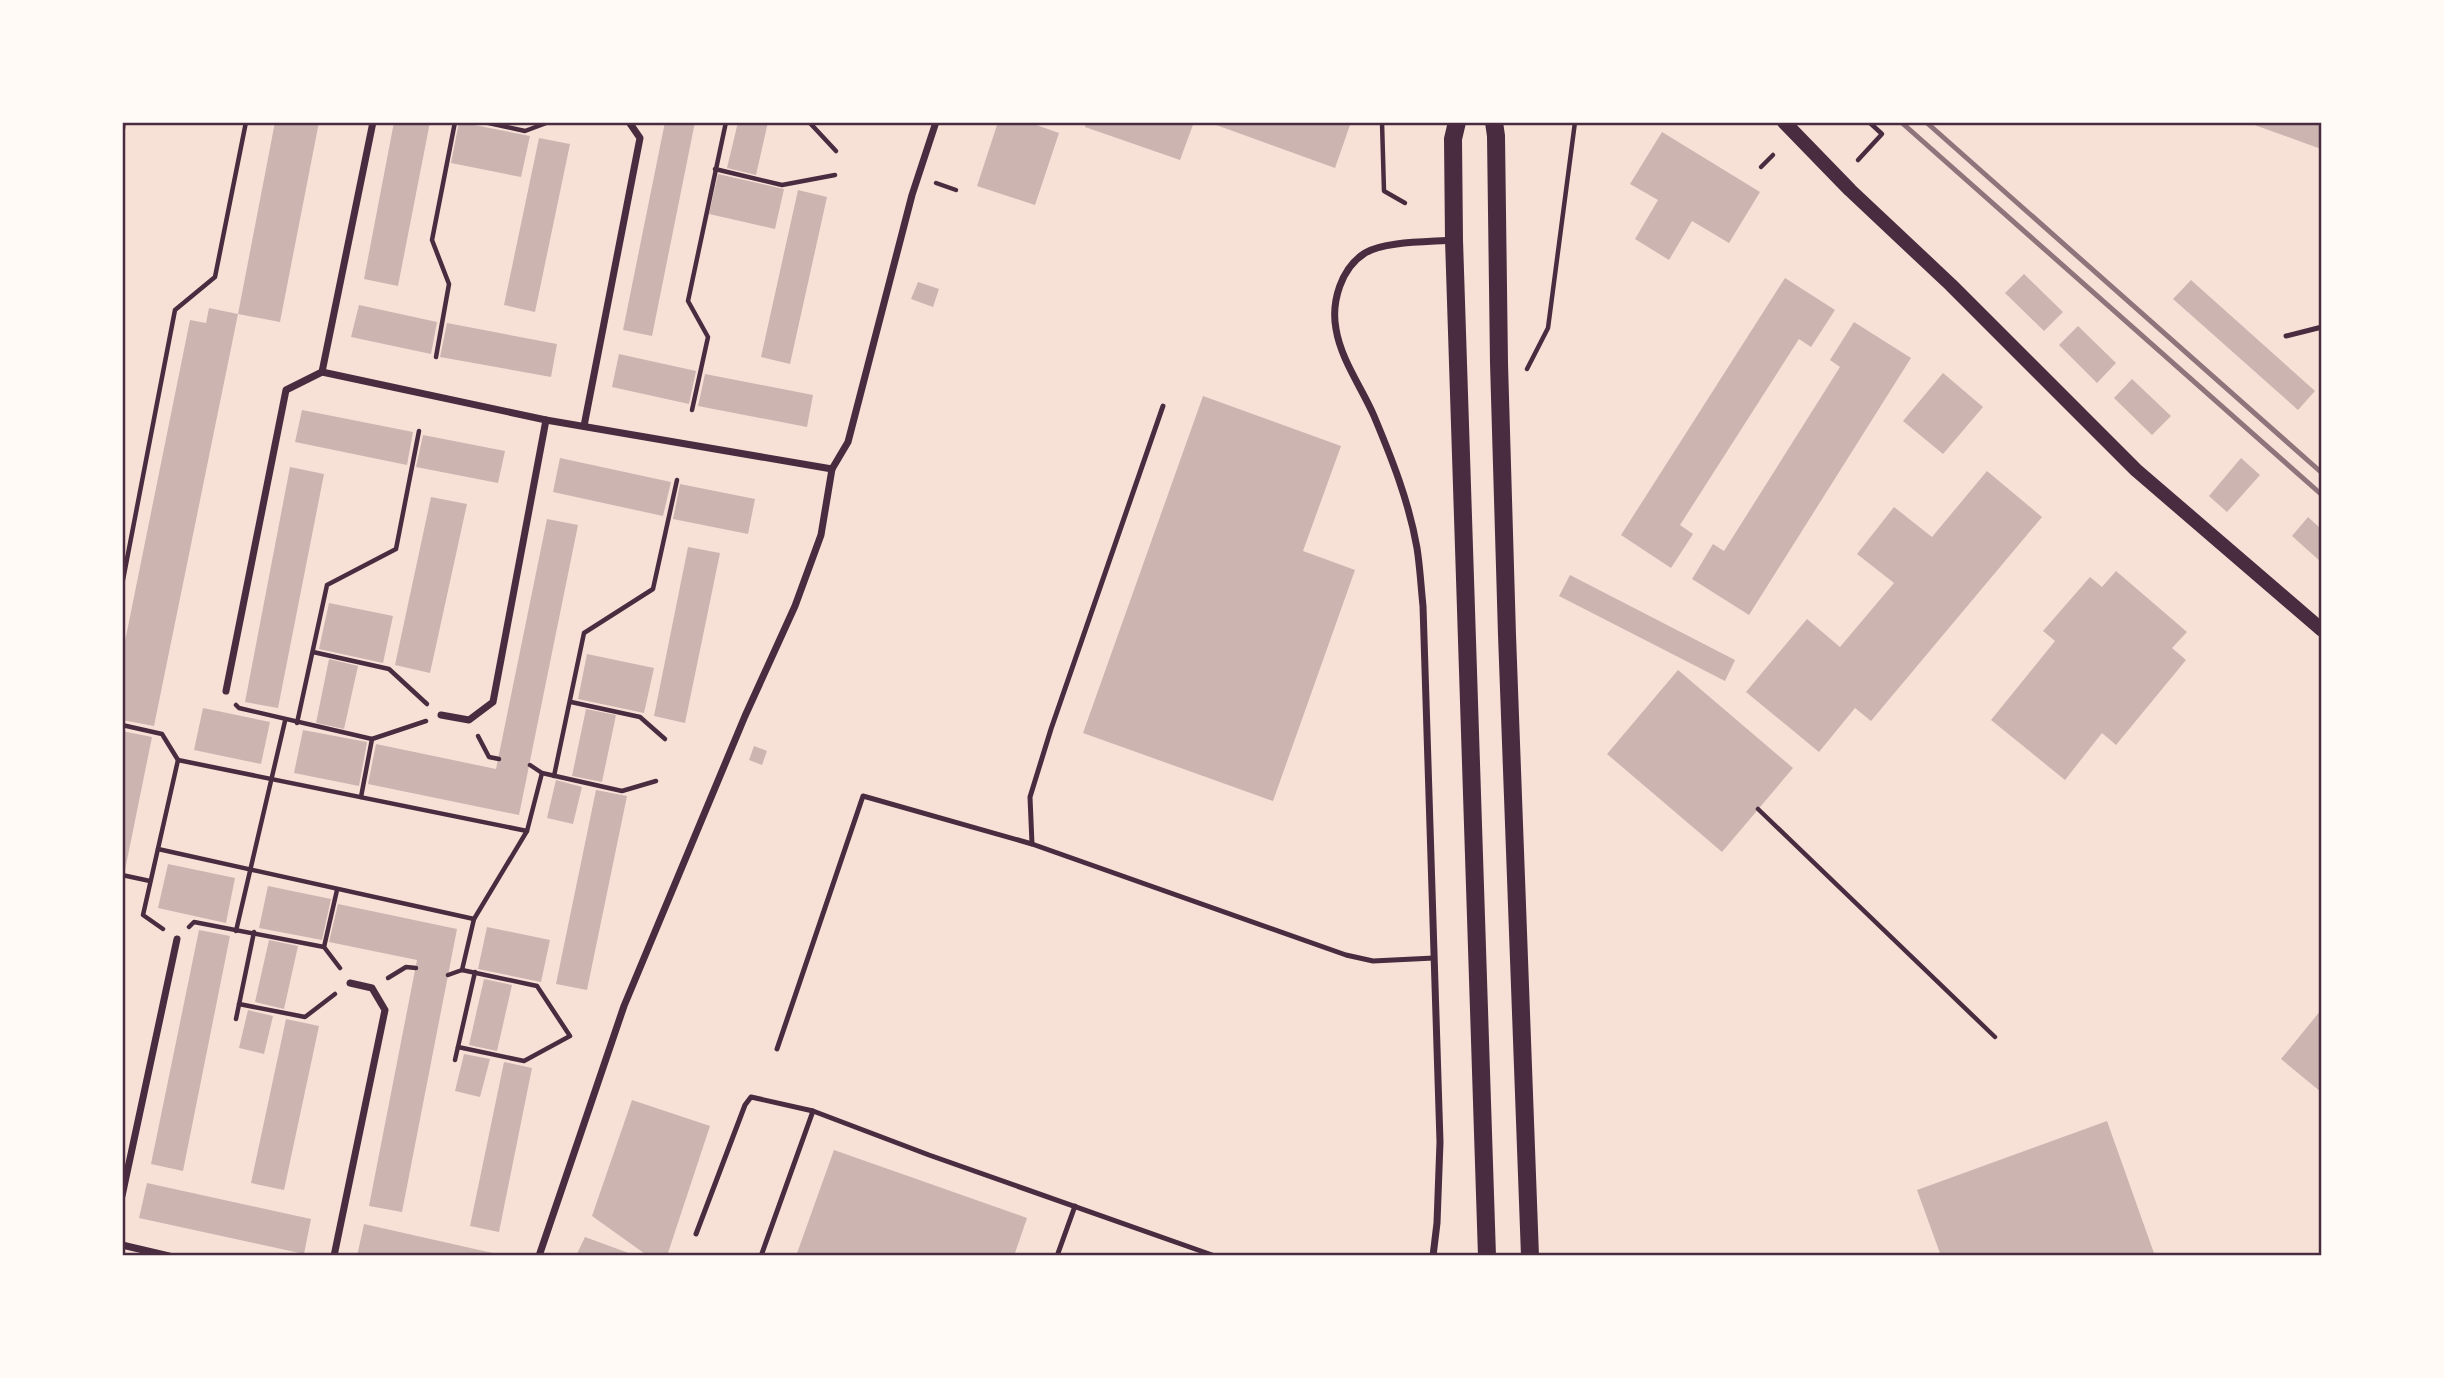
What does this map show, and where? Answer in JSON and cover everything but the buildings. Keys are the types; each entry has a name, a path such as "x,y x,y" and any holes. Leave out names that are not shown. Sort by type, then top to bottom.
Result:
{"main road":[{"path":"1457,122 1453,139 1454,240 1487,1255"},
{"path":"1494,122 1507,621 1530,1255"},
{"path":"1784,122 2136,470 2322,630"}],"street":[{"path":"322,372 373,122"},
{"path":"583,426 640,138 629,122"},
{"path":"539,1255 624,1006 745,716 795,606 821,535 832,469 848,442 912,195 936,122"},
{"path":"1433,1255 1440,1142 1423,606 1417,548 1401,484 1374,415 1348,362 1336,328 1336,301 1341,282 1351,266 1366,252 1406,243 1454,240"},
{"path":"226,691 286,390 322,372 546,420 832,469"},
{"path":"441,715 470,720 494,702 546,420"},
{"path":"122,1196 177,939"},
{"path":"334,1255 385,1010 372,988 350,983"},
{"path":"122,1245 169,1255"}],"lane":[{"path":"2286,336 2322,327"},
{"path":"1032,844 1030,797 1163,406"},
{"path":"777,1049 863,796 1032,844 1346,955 1373,961 1434,958"},
{"path":"696,1234 745,1105 751,1097 813,1111 1215,1255"},
{"path":"761,1255 813,1111"},
{"path":"1057,1255 1075,1206"}],"path":[{"path":"122,585 175,310 215,277 246,122"},
{"path":"436,357 449,284 432,240 455,122"},
{"path":"484,122 525,131 549,122"},
{"path":"692,410 708,337 688,301 726,122"},
{"path":"809,122 836,151"},
{"path":"1382,122 1384,191 1405,203"},
{"path":"1527,369 1548,328 1575,122"},
{"path":"1857,160 1882,134 1869,122"},
{"path":"1761,167 1773,155"},
{"path":"715,169 782,185 835,175"},
{"path":"297,723 327,585 396,549 419,431"},
{"path":"554,776 584,633 653,589 677,480"},
{"path":"226,691 239,709 372,739 441,715 389,669 313,652"},
{"path":"571,702 640,717 665,740"},
{"path":"470,720 489,757 499,759"},
{"path":"236,930 285,721"},
{"path":"122,725 162,734 178,760 143,915 177,939 194,922 324,947 350,983 305,1017 239,1004"},
{"path":"361,797 372,739"},
{"path":"178,760 527,831"},
{"path":"530,765 541,773 622,790 656,781"},
{"path":"462,970 474,919 527,831 541,773"},
{"path":"1758,809 1995,1037"},
{"path":"158,849 474,919"},
{"path":"122,875 150,881"},
{"path":"324,947 337,890"},
{"path":"236,1019 254,932"},
{"path":"372,988 407,967 416,968"},
{"path":"448,975 462,970 537,986 570,1036 524,1061 458,1047"},
{"path":"455,1060 475,972"}],"railway":[{"path":"122,133 124,122"},
{"path":"1901,122 2322,495"},
{"path":"1926,122 2322,473"}]}
